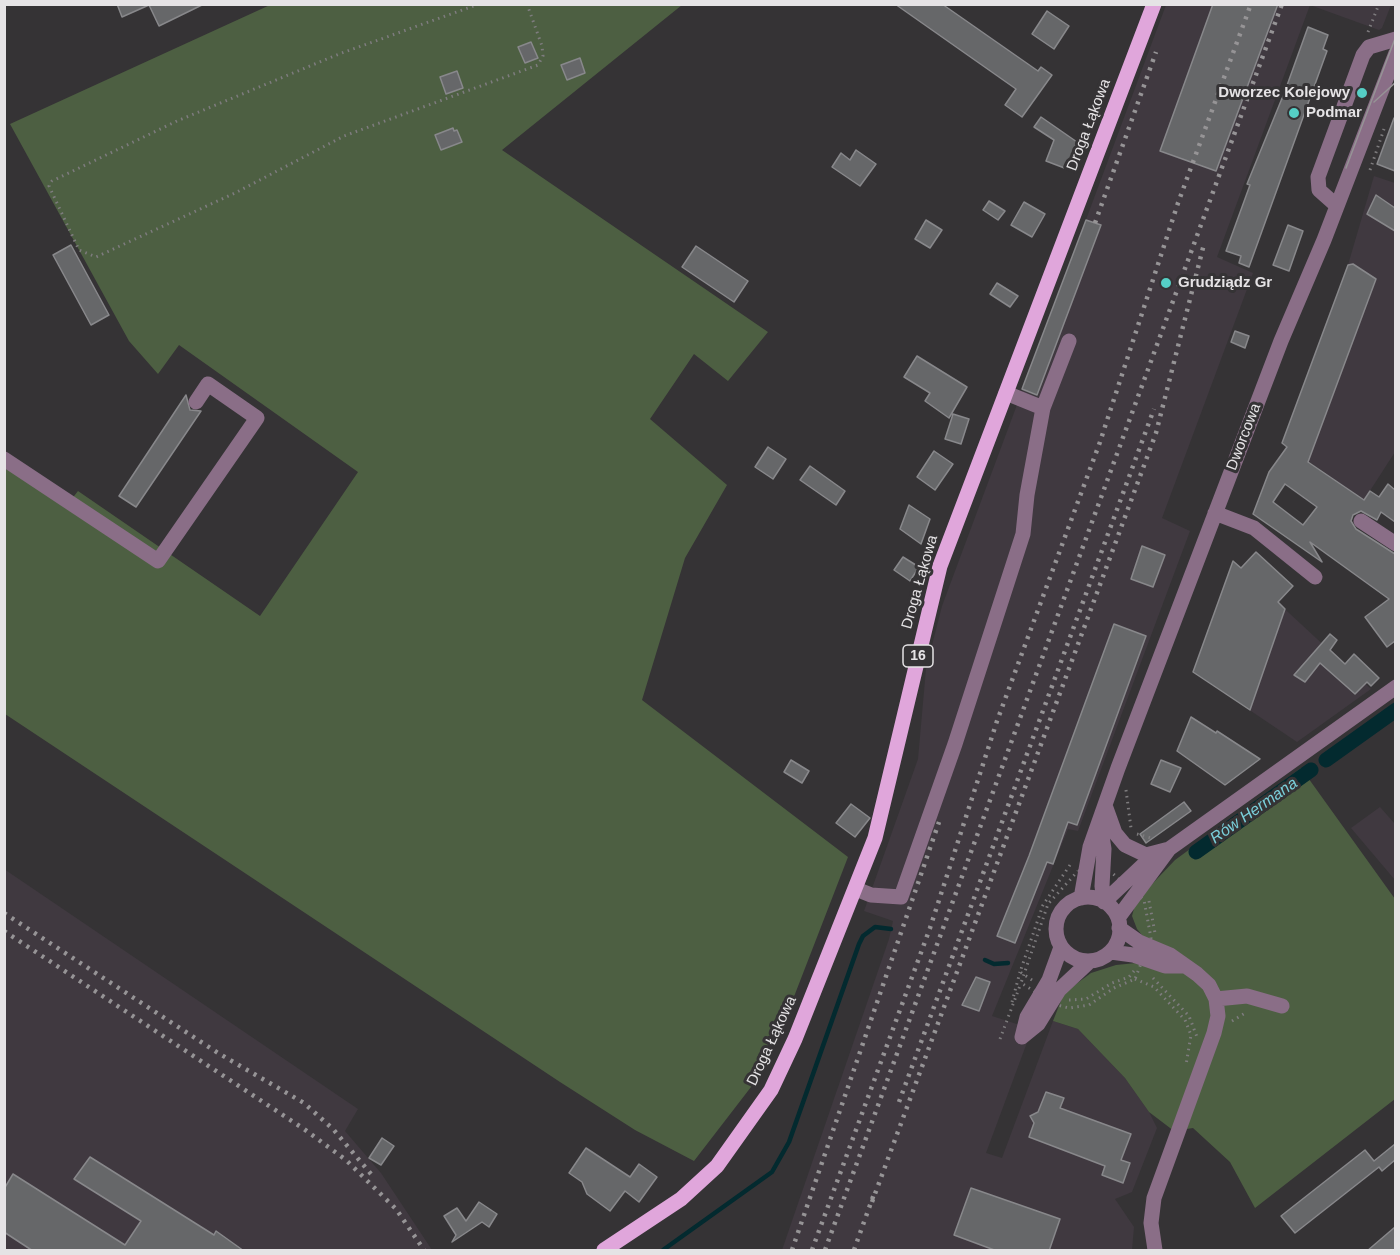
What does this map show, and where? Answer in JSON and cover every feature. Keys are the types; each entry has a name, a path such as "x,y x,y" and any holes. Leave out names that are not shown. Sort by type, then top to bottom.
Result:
{"main road":[{"name":"Droga Łąkowa","path":"604,1251 681,1199 717,1166 771,1090 780,1070 856,889 883,808 940,566 1154,4"}],"street":[{"path":"1337,206 1319,190 1318,177 1363,55 1369,47 1395,39"},
{"name":"Dworcowa","path":"1081,898 1090,847 1105,806 1281,341 1337,206 1395,53"},
{"path":"856,889 871,895 901,897 956,744 1023,534 1027,495 1043,408 1069,341"},
{"path":"4,459 158,561 257,418 208,384 196,402"},
{"path":"1006,393 1043,408"},
{"path":"1215,513 1254,528 1315,577"},
{"path":"1361,521 1395,544"},
{"path":"1104,902 1129,887 1162,852 1395,687"},
{"path":"1105,806 1114,833 1125,845 1139,853 1162,852"},
{"name":"Dworcowa","path":"1100,823 1104,849 1102,872 1104,902"},
{"path":"1129,887 1118,923 1116,943 1111,952 1102,958 1090,961 1073,958 1061,947 1055,931 1057,920 1069,903 1090,897 1104,902 1118,923 1145,952 1165,966 1184,966 1209,985 1216,999 1218,1016 1204,1038 1154,1198 1151,1223 1155,1251"},
{"path":"1046,999 1061,947"},
{"path":"1111,952 1145,952"},
{"path":"1046,999 1090,961"},
{"path":"1216,999 1247,996 1282,1006"}],"path":[{"path":"479,4 339,54 177,121 52,181 49,186 79,250 96,257 235,193 344,136 538,65 543,56 542,46 527,4"},
{"path":"1368,32 1379,4"},
{"path":"1370,170 1384,128"},
{"path":"1125,788 1131,832 1153,838"},
{"path":"1000,1040 1048,904 1078,871 1112,873 1144,900 1151,938 1135,979"},
{"path":"1014,1001 1020,972"},
{"path":"1021,983 1046,999 1069,1008 1089,1005 1113,988 1135,979 1154,987 1185,1020 1191,1035 1185,1066"},
{"path":"1226,1030 1233,1020 1252,1012"}],"shaded area":[{"path":"1166,5 1310,5 1217,257 1253,273 1162,518 1190,531 1078,831 1068,829 992,1016 1032,1029 986,1153 1002,1158 1053,1021 1078,1029 1125,1078 1149,1112 1157,1128 1132,1192 1115,1199 1134,1227 1132,1250 782,1250 889,939 893,921 864,911 918,759 926,669 942,606"},
{"path":"1310,5 1391,5 1382,28 1379,30"},
{"path":"1374,176 1395,183 1395,452 1364,500 1282,443 1348,265"},
{"path":"1233,561 1371,689 1297,742 1193,672"},
{"path":"1380,807 1395,824 1395,880 1351,828"},
{"path":"4,869 358,1109 345,1131 381,1173 432,1250 5,1250"}],"green space":[{"path":"270,5 682,5 502,150 768,332 728,381 694,354 650,419 727,485 685,558 642,700 848,857 778,1038 751,1087 694,1161 635,1130 560,1082 5,714 4,467 67,505 78,491 260,616 358,472 179,345 158,374 129,341 10,124"},
{"path":"1301,768 1395,899 1395,1099 1255,1208 1230,1162 1193,1128 1174,1131 1149,1112 1125,1078 1078,1029 1053,1021 1064,993 1091,973 1116,965 1136,963 1146,940 1137,929 1132,916 1136,901 1175,860"}],"building":[{"path":"117,4 204,4 159,26 149,5 122,17"},
{"path":"895,4 942,4 1038,71 1041,67 1052,75 1022,117 1005,105 1016,89"},
{"path":"1213,4 1278,4 1216,171 1160,151"},
{"path":"1047,11 1069,26 1054,49 1032,34"},
{"path":"1308,27 1328,35 1323,49 1327,51 1249,267 1239,263 1241,256 1226,251 1250,185 1247,184"},
{"path":"531,42 538,58 525,63 518,47"},
{"path":"580,58 585,73 567,80 561,65"},
{"path":"457,71 463,88 446,94 440,77"},
{"path":"1041,117 1077,142 1067,169 1046,161 1054,140 1034,127"},
{"path":"1395,118 1395,171 1377,164"},
{"path":"453,128 454,131 457,130 462,142 441,150 435,135"},
{"path":"856,150 876,164 860,186 832,167 841,153 850,160"},
{"path":"1376,195 1395,208 1395,231 1367,214"},
{"path":"989,201 1005,211 998,220 983,210"},
{"path":"1024,202 1045,214 1032,237 1011,225"},
{"path":"926,220 942,230 930,248 915,239"},
{"path":"1086,220 1101,225 1037,395 1022,389"},
{"path":"1288,225 1303,231 1289,271 1273,265"},
{"path":"71,245 109,315 91,325 53,255"},
{"path":"696,246 748,281 734,302 682,267"},
{"path":"1353,264 1376,279 1308,462 1364,500 1370,491 1379,497 1388,484 1395,490 1395,522 1381,512 1377,520 1361,511 1353,515 1351,521 1356,529 1395,554 1395,641 1387,647 1365,617 1389,599 1310,542 1322,562 1253,514 1269,472 1287,447 1282,443 1348,265","holes":["1285,484 1317,507 1303,525 1273,502"]},
{"path":"997,283 1018,296 1010,307 990,294"},
{"path":"1235,331 1249,336 1245,348 1231,342"},
{"path":"917,356 967,387 949,418 925,401 930,393 904,377"},
{"path":"186,395 190,410 201,411 136,507 119,496"},
{"path":"953,414 969,419 961,444 945,439"},
{"path":"768,447 786,459 773,479 755,467"},
{"path":"934,451 953,464 935,490 917,477"},
{"path":"810,466 845,491 836,505 800,480"},
{"path":"909,505 930,519 921,544 900,529"},
{"path":"1142,546 1165,555 1153,587 1131,579"},
{"path":"1256,552 1293,586 1278,602 1285,609 1250,710 1193,672 1233,561 1241,568"},
{"path":"903,557 919,567 910,581 894,570"},
{"path":"1114,624 1146,636 1077,825 1068,822 1053,864 1047,862 1015,943 997,936 1029,856"},
{"path":"1330,634 1337,640 1330,650 1345,664 1354,654 1379,678 1371,686 1367,682 1355,694 1320,663 1305,682 1294,675"},
{"path":"1191,717 1260,759 1225,785 1177,751"},
{"path":"791,760 809,771 802,783 784,772"},
{"path":"1161,760 1181,768 1170,792 1151,784"},
{"path":"1184,802 1191,811 1146,843 1140,834"},
{"path":"851,804 870,818 855,837 836,823"},
{"path":"976,977 990,982 979,1011 962,1005"},
{"path":"1046,1092 1064,1098 1060,1108 1131,1134 1121,1160 1130,1163 1123,1183 1102,1175 1105,1166 1029,1137 1034,1123 1030,1116 1038,1112"},
{"path":"382,1138 394,1146 381,1165 369,1158"},
{"path":"1395,1144 1395,1160 1382,1171 1379,1167 1295,1233 1281,1216 1365,1150 1374,1161"},
{"path":"586,1148 630,1177 639,1164 657,1177 639,1202 625,1191 610,1211 587,1194 582,1182 569,1173"},
{"path":"90,1157 214,1235 216,1231 244,1251 33,1251 4,1232 4,1189 13,1174 125,1245 141,1221 74,1179"},
{"path":"971,1188 1060,1219 1049,1251 997,1251 954,1235"},
{"path":"479,1202 497,1214 489,1227 482,1222 452,1242 456,1235 444,1216 457,1208 466,1221"},
{"path":"1395,1227 1395,1251 1367,1251"}],"waterway":[{"name":"Rów Hermana","path":"1326,760 1396,710"},
{"name":"Rów Hermana","path":"1196,852 1311,770"},
{"path":"663,1250 772,1172 789,1142 859,944 863,936 875,927 891,929"},
{"path":"985,960 994,964 1008,963"}],"tram line":[{"path":"1346,168 1396,36"},
{"path":"1374,102 1396,82"}],"railway":[{"path":"812,1250 930,928 997,721 1100,442 1178,203 1251,4"},
{"path":"825,1250 1282,4"},
{"path":"1095,223 1156,52"},
{"path":"872,1202 1156,433 1204,244"},
{"path":"899,1102 1154,409"},
{"path":"792,1250 939,822"},
{"path":"4,913 218,1053 304,1103 333,1129 371,1174"},
{"path":"4,931 304,1129 346,1160 396,1209 424,1250"},
{"path":"854,1250 874,1194"}],"place":[{"name":"Dworzec Kolejowy","path":"1362,93"},
{"name":"Podmar","path":"1294,113"},
{"name":"Grudziądz Gr","path":"1166,283"}]}
